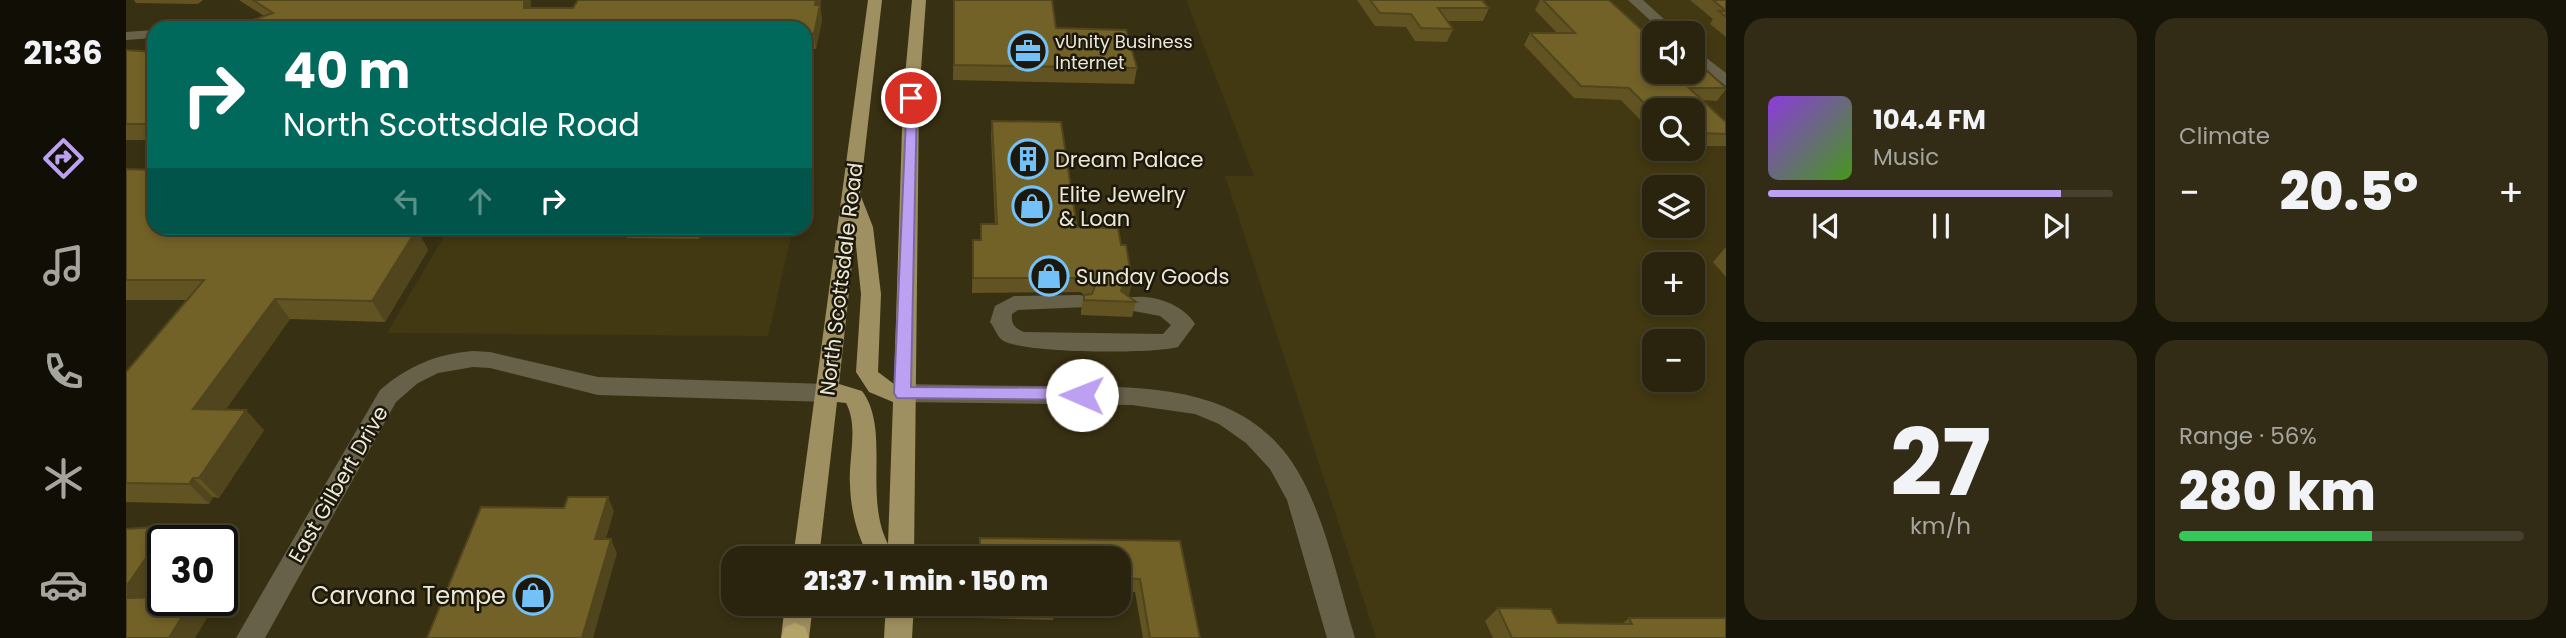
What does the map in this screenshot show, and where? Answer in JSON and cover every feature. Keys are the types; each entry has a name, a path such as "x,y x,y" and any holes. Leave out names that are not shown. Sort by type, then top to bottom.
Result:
{"main road":[{"name":"North Scottsdale Road","path":"808,546 875,0"},
{"path":"901,546 911,98 919,0"},
{"path":"851,189 864,227 871,294 867,372 872,383 881,390 903,393"},
{"path":"828,393 844,393 854,397 859,404 864,422 862,484 869,530 876,546"},
{"path":"795,638 798,616"},
{"path":"898,638 899,616"}],"street":[{"path":"1634,0 1658,21"},
{"path":"126,36 147,34"},
{"path":"1705,62 1726,81"},
{"path":"1080,302 1014,303 1003,311 1001,322 1008,334 1021,340 1153,344 1170,341 1184,324 1166,309 1130,304"},
{"name":"East Gilbert Drive","path":"250,638 388,396 410,377 431,367 452,361 490,360 598,386 828,393"},
{"path":"903,393 1160,396 1213,411 1252,436 1276,456 1289,477 1299,498 1341,638"}],"shaded area":[{"path":"1186,0 1726,0 1726,638 1376,638 1225,176 1254,176"},
{"path":"445,235 791,235 768,336 387,333"}],"building":[{"path":"253,0 524,0 524,8 573,8 578,0 816,0 815,5 820,5 814,34 812,21 250,21 273,13"},
{"name":"vUnity Business Internet","path":"954,0 1052,0 1056,28 1126,30 1137,68 954,65"},
{"path":"1370,0 1482,0 1489,8 1438,8 1453,29 1421,28 1411,14 1380,13"},
{"path":"1543,0 1609,0 1642,30 1642,84 1705,84 1705,69 1726,88 1689,88 1700,98 1642,98 1642,101 1629,88 1581,86 1530,33 1575,33"},
{"path":"1713,0 1726,0 1726,11"},
{"path":"126,50 147,52 147,124 126,124"},
{"path":"1705,103 1726,122 1726,134 1705,133"},
{"path":"992,121 1061,122 1077,227 1118,228 1121,245 1126,245 1132,280 1124,283 1121,291 1136,302 1084,300 1084,295 1092,294 1095,286 1083,278 973,278 973,240 981,240 981,224 997,224"},
{"path":"126,169 147,170 147,235 413,235 372,301 275,299 193,409 246,410 199,478 193,478 189,484 126,483 126,372 204,280 126,280"},
{"name":"Carvana Tempe","path":"568,497 608,497 595,539 611,539 582,638 427,638 481,507 564,508"},
{"path":"147,528 147,556 126,587 126,529"},
{"path":"980,538 1180,541 1200,638 1150,638 1140,579 1131,579 1131,546 980,546"},
{"path":"147,597 147,616 182,616 169,638 126,638 126,598"},
{"path":"1498,608 1551,609 1558,623 1632,624 1629,618 1726,618 1726,638 1512,638"}],"place":[{"name":"vUnity Business Internet","path":"1028,51"},
{"name":"Dream Palace","path":"1028,159"},
{"name":"Elite Jewelry & Loan","path":"1032,206"},
{"name":"Sunday Goods","path":"1049,276"},
{"name":"Carvana Tempe","path":"533,595"}],"route":[{"path":"911,98 903,393 1082,395"}]}
